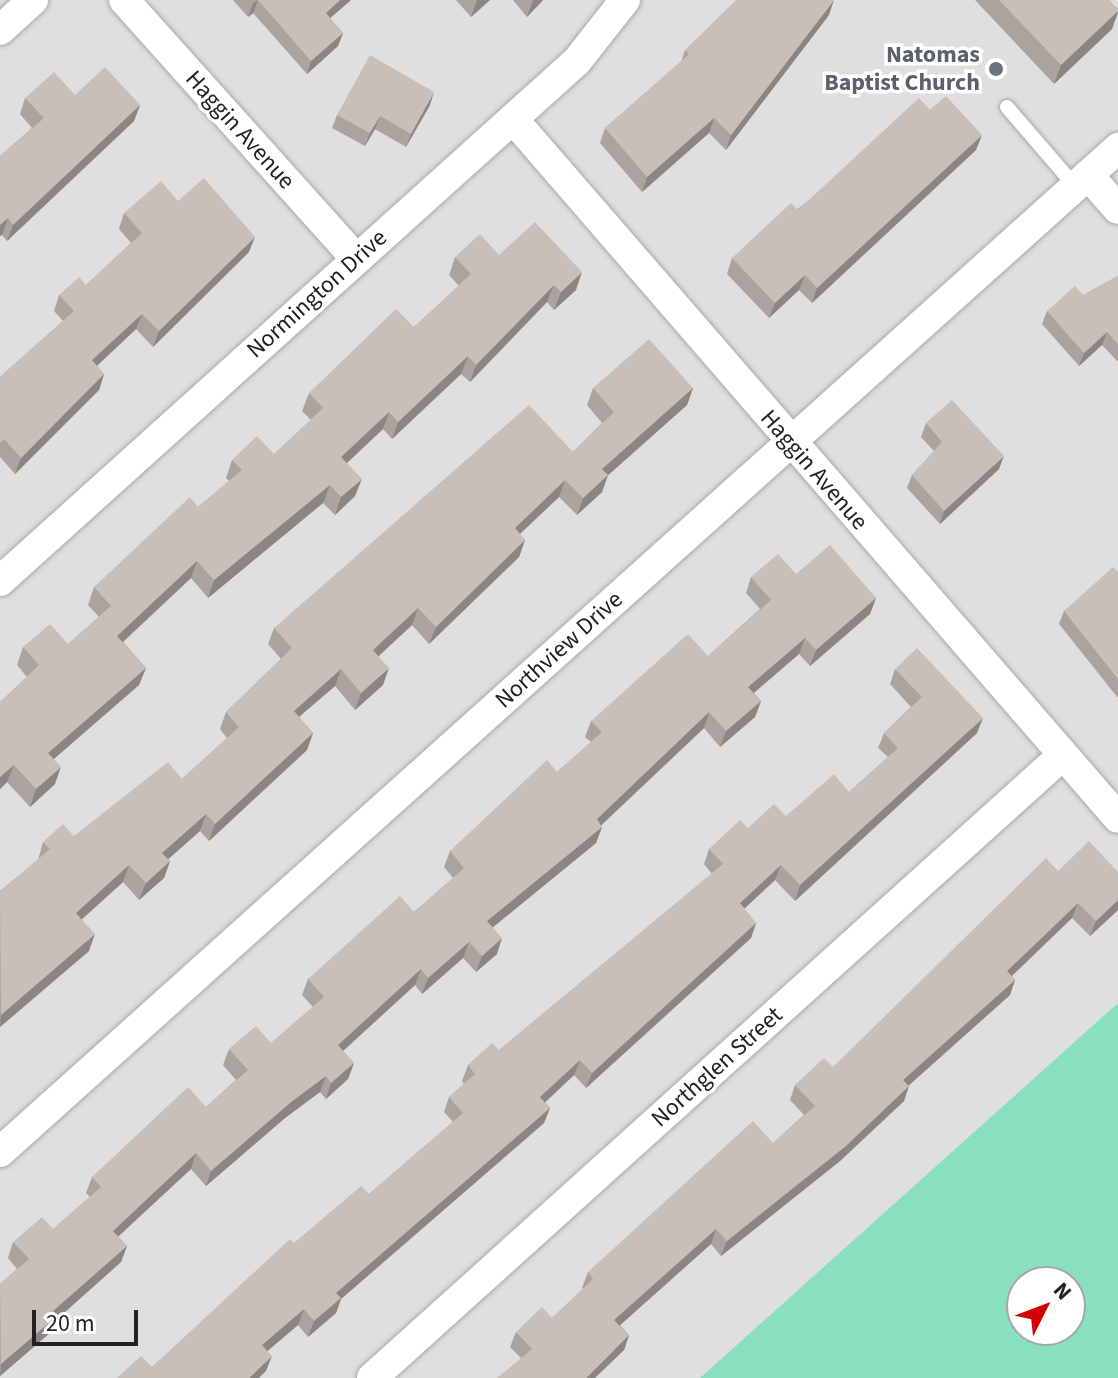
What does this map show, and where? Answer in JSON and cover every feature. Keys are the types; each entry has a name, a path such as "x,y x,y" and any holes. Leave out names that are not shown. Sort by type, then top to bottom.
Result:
{"street":[{"path":"0,30 33,0"},
{"name":"Haggin Avenue","path":"124,0 356,259"},
{"name":"Normington Drive","path":"0,581 577,61 625,0"},
{"name":"Haggin Avenue","path":"513,119 789,443 1118,818"},
{"name":"Northview Drive","path":"0,1152 1118,148"},
{"path":"1081,181 1118,209"},
{"name":"Northglen Street","path":"372,1378 1063,755"}],"lane":[{"path":"1007,107 1081,181"}],"shaded area":[{"path":"0,0 1118,0 1118,1378 0,1378"}],"green space":[{"path":"1118,1003 1118,1378 700,1378"}],"building":[{"path":"258,0 340,0 326,13 343,33 311,61"},
{"path":"736,0 834,0 731,135 714,118 647,177 605,128 689,54 685,50"},
{"path":"999,0 1109,0 1118,11 1061,65"},
{"path":"370,55 434,92 411,134 380,116 370,133 337,115"},
{"path":"105,67 140,105 13,225 8,218 0,225 0,156 44,118 25,98 54,72 75,95"},
{"path":"946,96 982,135 817,288 805,275 775,303 732,258 791,203 798,210 919,98 930,110"},
{"path":"204,178 255,237 159,331 142,314 92,360 104,374 21,458 4,439 0,443 0,377 74,311 59,295 79,277 86,285 142,233 124,213 161,181 178,201"},
{"path":"535,222 582,272 561,292 554,285 476,365 468,356 398,422 389,412 341,457 362,479 341,497 330,485 214,580 197,561 117,636 146,668 48,753 61,767 36,789 14,765 0,777 0,702 39,665 23,647 50,624 68,644 111,606 94,587 190,497 198,507 242,470 232,460 257,436 274,454 323,408 309,393 396,309 414,327 471,274 455,257 480,234 499,255"},
{"path":"1118,276 1118,344 1107,332 1084,353 1047,311 1075,286 1083,295"},
{"path":"649,339 693,388 602,469 608,475 583,498 565,480 515,528 525,540 436,627 418,608 373,650 389,668 361,693 341,669 294,711 313,733 215,824 206,814 162,853 170,861 146,883 129,865 76,913 95,934 1,1015 0,891 50,849 43,842 63,824 74,836 168,762 182,779 239,727 226,712 292,648 274,628 529,405 573,452 614,412 593,388"},
{"path":"952,400 1004,456 944,511 912,475 942,442 926,423"},
{"path":"830,545 876,598 816,650 805,638 748,687 761,701 726,731 709,712 597,819 602,827 487,921 502,938 482,956 469,942 428,978 421,969 338,1045 354,1063 331,1083 326,1076 211,1171 196,1153 113,1231 127,1246 53,1311 57,1316 1,1364 0,1284 29,1259 13,1242 42,1217 53,1229 101,1187 92,1177 188,1087 206,1107 248,1070 229,1049 256,1026 271,1043 324,997 308,979 400,896 414,912 464,868 450,851 547,760 557,772 602,732 591,721 688,634 708,656 771,600 751,577 778,554 796,574"},
{"path":"1113,567 1118,572 1118,679 1064,611"},
{"path":"917,648 983,718 800,885 781,865 740,903 756,923 592,1073 580,1060 540,1097 550,1108 336,1293 341,1298 314,1321 304,1309 262,1345 272,1356 249,1378 117,1378 141,1356 152,1367 290,1239 294,1243 361,1186 369,1194 463,1113 449,1097 475,1074 468,1065 492,1043 499,1050 723,864 709,849 740,820 748,828 774,804 786,816 834,774 849,792 898,748 884,733 922,697 895,669"},
{"path":"1089,841 1118,872 1118,900 1096,921 1078,903 1007,971 1015,980 903,1080 909,1086 846,1146 727,1241 716,1229 614,1320 629,1335 586,1378 497,1378 532,1349 516,1332 542,1307 552,1318 593,1279 588,1272 753,1121 773,1143 815,1106 795,1085 824,1058 833,1067 1046,858 1058,871"}],"place":[{"name":"Natomas Baptist Church","path":"996,69"}]}
